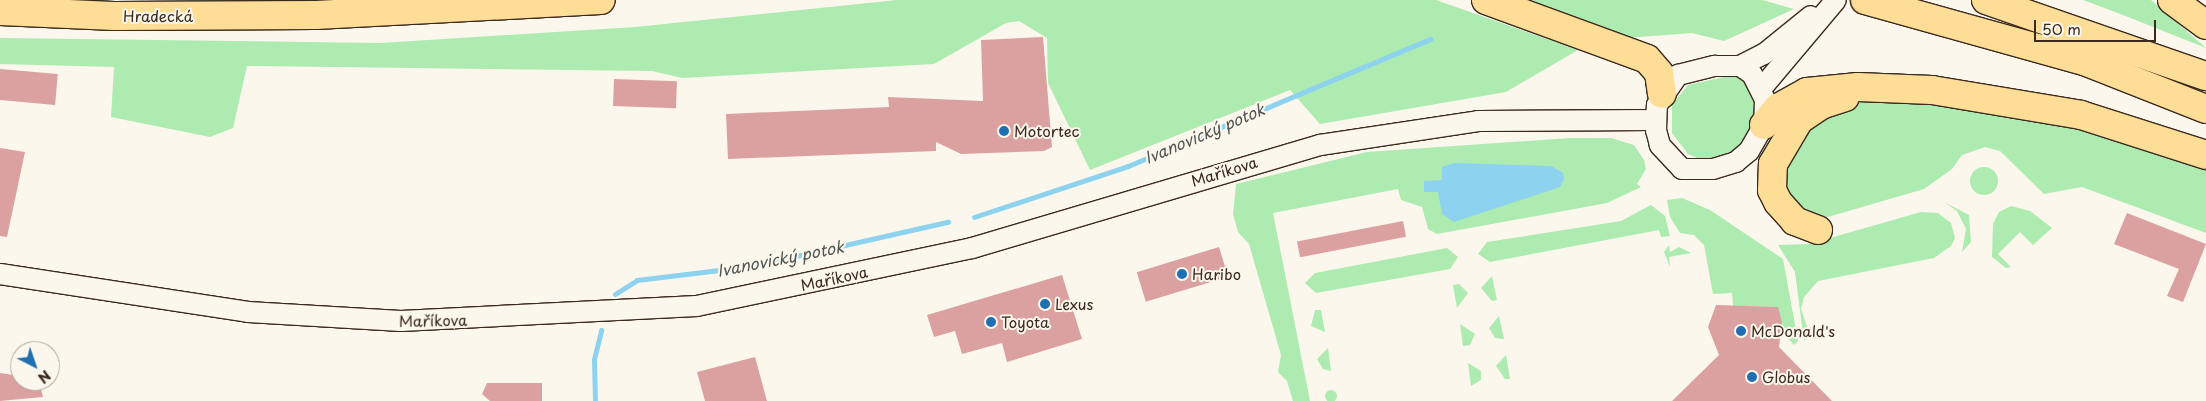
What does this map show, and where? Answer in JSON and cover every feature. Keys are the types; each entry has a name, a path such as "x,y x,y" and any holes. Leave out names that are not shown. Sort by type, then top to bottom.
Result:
{"highway":[{"name":"Hradecká","path":"0,11 114,16 316,16 601,0"},
{"path":"1486,0 1647,59 1659,73 1658,107"},
{"path":"1865,0 1928,15 2084,61 2206,109"},
{"path":"1986,0 2206,76"},
{"path":"2172,0 2206,26"},
{"path":"1764,125 1778,108 1807,92 1858,87 1932,90 2081,115 2206,155"},
{"path":"1818,230 1789,216 1772,190 1773,164 1789,131 1810,112 1839,99 1932,90"}],"street":[{"path":"1740,66 1761,89 1764,125 1742,158 1722,168 1692,170 1682,168 1664,152 1658,107 1674,79 1692,68 1740,66 1764,54 1832,0"},
{"path":"1761,89 1836,0"},
{"name":"Maříkova","path":"0,274 248,312 401,321 697,306 972,248 1320,146 1478,121 1658,107"}],"green space":[{"path":"897,0 1436,0 1578,50 1506,92 1320,124 1290,90 1090,170 1048,83 1047,38 1019,21 1006,23 934,64 682,78 652,71 247,66 233,128 210,137 111,117 114,67 0,64 0,38 381,43 635,27"},
{"path":"1531,0 1762,0 1794,9 1724,41 1692,33 1626,38"},
{"path":"2083,0 2151,0 2206,48 2123,15"},
{"path":"1737,74 1745,77 1757,103 1757,120 1749,140 1726,158 1702,160 1688,154 1672,133 1672,105 1688,85"},
{"path":"1858,101 1951,102 2074,125 2206,167 2206,233 2082,187 2044,194 2000,151 1985,147 1962,155 1952,169 1924,189 1821,219 1799,216 1778,174 1808,120"},
{"path":"1570,138 1611,138 1634,145 1644,160 1646,169 1637,184 1641,187 1607,203 1437,234 1428,229 1422,207 1401,200 1398,189 1273,213 1310,401 1293,401 1287,381 1278,372 1281,355 1249,244 1238,232 1233,214 1236,184 1367,152"},
{"path":"1984,167 1994,171 1998,181 1994,191 1984,195 1974,191 1970,181 1974,171"},
{"path":"1682,198 1710,210 1783,259 1798,341 1794,345 1783,333 1777,307 1733,306 1732,293 1713,294 1704,245 1694,235 1680,233 1670,217 1667,200"},
{"path":"1944,202 1969,215 1971,242 1962,252 1966,229 1957,211"},
{"path":"1651,205 1665,216 1670,236 1661,237 1659,230 1490,262 1478,254 1487,242 1621,221"},
{"path":"2011,206 2030,211 2052,228 2033,245 2020,232 1998,254 2011,267 2006,268 1992,257 1993,224 1999,212"},
{"path":"1921,212 1938,213 1951,223 1955,238 1951,246 1934,258 1818,281 1804,297 1801,309 1810,335 1804,341 1795,272 1778,245 1809,244"},
{"path":"1669,245 1670,252 1679,247 1691,253 1669,257 1670,267 1664,252"},
{"path":"1447,248 1458,257 1450,269 1316,293 1305,283 1315,273"},
{"path":"1492,276 1497,300 1492,301 1481,288"},
{"path":"1459,284 1468,293 1457,308 1453,285"},
{"path":"1315,310 1321,310 1325,332 1311,326"},
{"path":"1499,316 1504,339 1495,338 1489,328"},
{"path":"1460,324 1475,334 1470,345 1463,346"},
{"path":"1328,348 1331,371 1323,369 1317,359"},
{"path":"1506,355 1510,379 1505,379 1496,366"},
{"path":"1468,363 1481,371 1481,380 1471,386"},
{"path":"1329,390 1333,390 1337,396 1333,402 1329,402 1325,398 1325,394"}],"water":[{"path":"1454,163 1551,166 1563,173 1564,179 1560,187 1454,222 1442,214 1438,192 1424,192 1424,181 1442,180 1442,167"}],"building":[{"path":"1043,37 1052,147 1044,151 961,154 936,142 936,151 728,159 726,114 889,107 888,97 983,101 981,40"},
{"path":"0,69 58,74 55,105 0,100"},
{"path":"614,79 677,81 676,108 613,106"},
{"path":"0,148 25,152 7,237 0,236"},
{"path":"2127,213 2206,244 2183,302 2167,296 2179,269 2114,244"},
{"path":"1403,221 1406,237 1300,257 1297,242"},
{"name":"Haribo","path":"1219,247 1228,277 1146,302 1137,272"},
{"path":"1062,275 1082,339 1007,362 1002,343 962,354 955,331 934,337 927,315"},
{"name":"Globus","path":"1716,305 1778,307 1782,322 1779,347 1832,401 1672,401 1719,355 1708,327"},
{"path":"755,357 767,401 705,401 697,372"},
{"path":"0,373 10,374 10,391 42,391 43,397 0,401"},
{"path":"487,383 542,383 542,401 490,401 482,394"}],"waterway":[{"name":"Ivanovický potok","path":"974,217 1128,166 1430,39"},
{"name":"Ivanovický potok","path":"615,294 637,280 752,266 948,222"},
{"name":"Ivanovický potok","path":"595,401 594,359 601,330"}],"place":[{"name":"Motortec","path":"1004,131"},
{"name":"Haribo","path":"1182,274"},
{"name":"Lexus","path":"1045,304"},
{"name":"Toyota","path":"991,322"},
{"name":"McDonald's","path":"1741,331"},
{"name":"Globus","path":"1752,377"}]}
